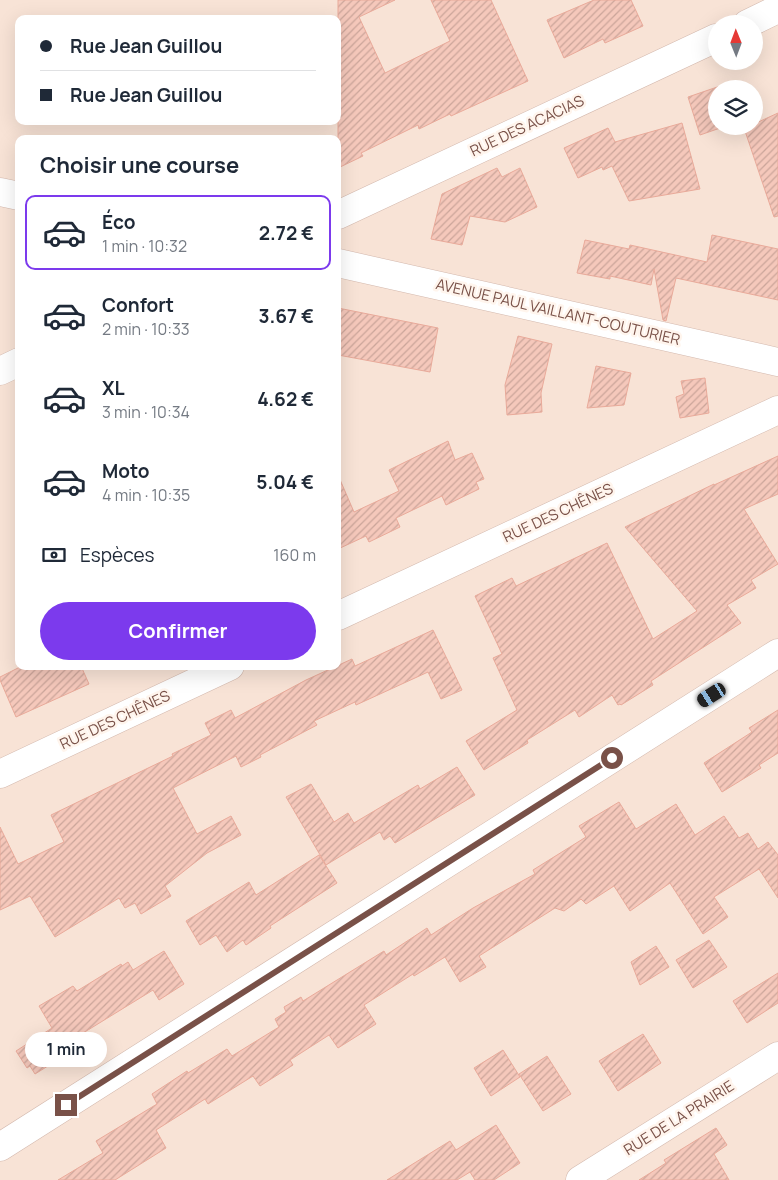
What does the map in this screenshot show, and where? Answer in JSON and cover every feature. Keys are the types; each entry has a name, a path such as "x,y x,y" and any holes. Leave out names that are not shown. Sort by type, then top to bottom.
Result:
{"street":[{"path":"763,16 778,9"},
{"name":"RUE DES ACACIAS","path":"341,214 708,42"},
{"path":"0,192 15,195"},
{"name":"AVENUE PAUL VAILLANT-COUTURIER","path":"341,264 778,362"},
{"path":"0,371 15,364"},
{"name":"RUE DES CHÊNES","path":"341,615 778,410"},
{"path":"0,1147 778,653"},
{"name":"RUE DES CHÊNES","path":"0,774 221,670"},
{"name":"RUE DE LA PRAIRIE","path":"580,1180 778,1056"}],"shaded area":[{"path":"0,0 778,0 778,1180 0,1180"}],"building":[{"path":"338,0 395,0 359,17 385,73 450,41 431,0 491,0 528,81 419,129 418,125 361,153 363,156 341,167 341,135 338,135 338,125 341,125 341,15 338,15"},
{"path":"594,0 631,0 643,26 605,43 603,39 564,58 547,20"},
{"path":"708,90 708,132 700,135 688,97"},
{"path":"778,113 778,216 774,217 746,135 763,135 763,120"},
{"path":"682,123 700,189 629,201 612,166 603,170 602,167 578,178 564,148 608,128 615,142"},
{"path":"497,168 502,177 520,168 537,207 505,222 470,216 462,245 431,239 442,194"},
{"path":"712,235 778,249 778,300 676,278 666,321 663,320 654,269 651,285 610,276 610,279 577,273 585,240 629,249 630,245 707,262"},
{"path":"341,309 438,328 430,372 341,356"},
{"path":"518,336 552,344 541,393 542,412 507,415 505,385"},
{"path":"596,366 631,373 624,405 587,408"},
{"path":"705,378 709,413 680,418 676,397 684,394 681,381"},
{"path":"448,441 455,460 472,453 484,479 476,482 479,489 446,505 442,496 396,518 400,527 369,542 366,536 341,548 341,482 354,512 399,491 389,470"},
{"path":"778,456 778,494 744,509 778,564 751,580 756,588 727,605 741,623 651,681 653,685 621,705 618,705 612,695 579,717 575,710 527,740 528,743 484,770 466,741 517,710 493,658 502,654 475,596 512,578 516,586 607,543 653,639 697,611 625,527 714,484"},
{"path":"433,630 462,690 441,699 428,672 356,705 355,702 314,721 317,725 241,767 236,756 173,788 197,834 231,816 241,835 207,853 165,886 171,896 141,914 135,903 125,908 119,898 55,937 30,896 0,910 0,827 18,864 64,842 51,815 173,756 172,754 211,735 205,723 231,710 235,718 328,670 341,670 341,664 352,659 355,666"},
{"path":"15,670 83,670 89,684 16,717 0,677"},
{"path":"778,710 778,753 759,765 761,768 722,792 704,763 752,732 749,728"},
{"path":"457,767 475,795 395,843 390,836 384,840 380,832 326,865 286,797 311,784 334,822 348,813 354,823 418,785 420,789"},
{"path":"619,802 636,829 676,804 695,835 724,816 739,838 748,833 758,849 768,842 778,855 778,898 759,869 714,897 728,917 703,934 670,883 630,911 614,886 586,904 581,899 564,911 555,908 479,956 486,967 460,982 445,957 414,976 413,974 364,1005 376,1024 338,1048 329,1035 290,1060 293,1065 260,1086 253,1076 208,1104 205,1099 156,1130 166,1148 115,1180 58,1180 103,1153 96,1141 157,1104 152,1094 187,1071 188,1073 227,1049 232,1056 279,1027 275,1019 286,1012 284,1007 301,997 303,1001 384,951 386,955 427,928 431,935 473,908 535,874 533,870 586,837 579,826"},
{"path":"319,855 337,883 270,926 271,928 246,945 243,940 227,952 216,935 200,945 186,921 249,882 256,895"},
{"path":"709,940 727,967 693,988 676,960"},
{"path":"656,946 669,967 640,985 631,962"},
{"path":"164,951 184,984 159,1000 153,990 75,1038 80,1046 35,1074 30,1066 27,1068 16,1051 52,1028 39,1006 73,986 77,991 121,964 122,966 128,962 133,970"},
{"path":"778,973 778,1003 747,1023 733,1001"},
{"path":"643,1034 661,1063 618,1091 599,1061"},
{"path":"503,1050 520,1077 491,1096 474,1068"},
{"path":"547,1056 571,1094 543,1111 519,1074"},
{"path":"496,1125 520,1163 494,1180 475,1180 470,1172 457,1180 387,1180 450,1141 456,1150"},
{"path":"716,1128 727,1145 714,1154 729,1180 639,1180 666,1163 664,1160"}],"route":[{"path":"66,1105 612,758"}]}
